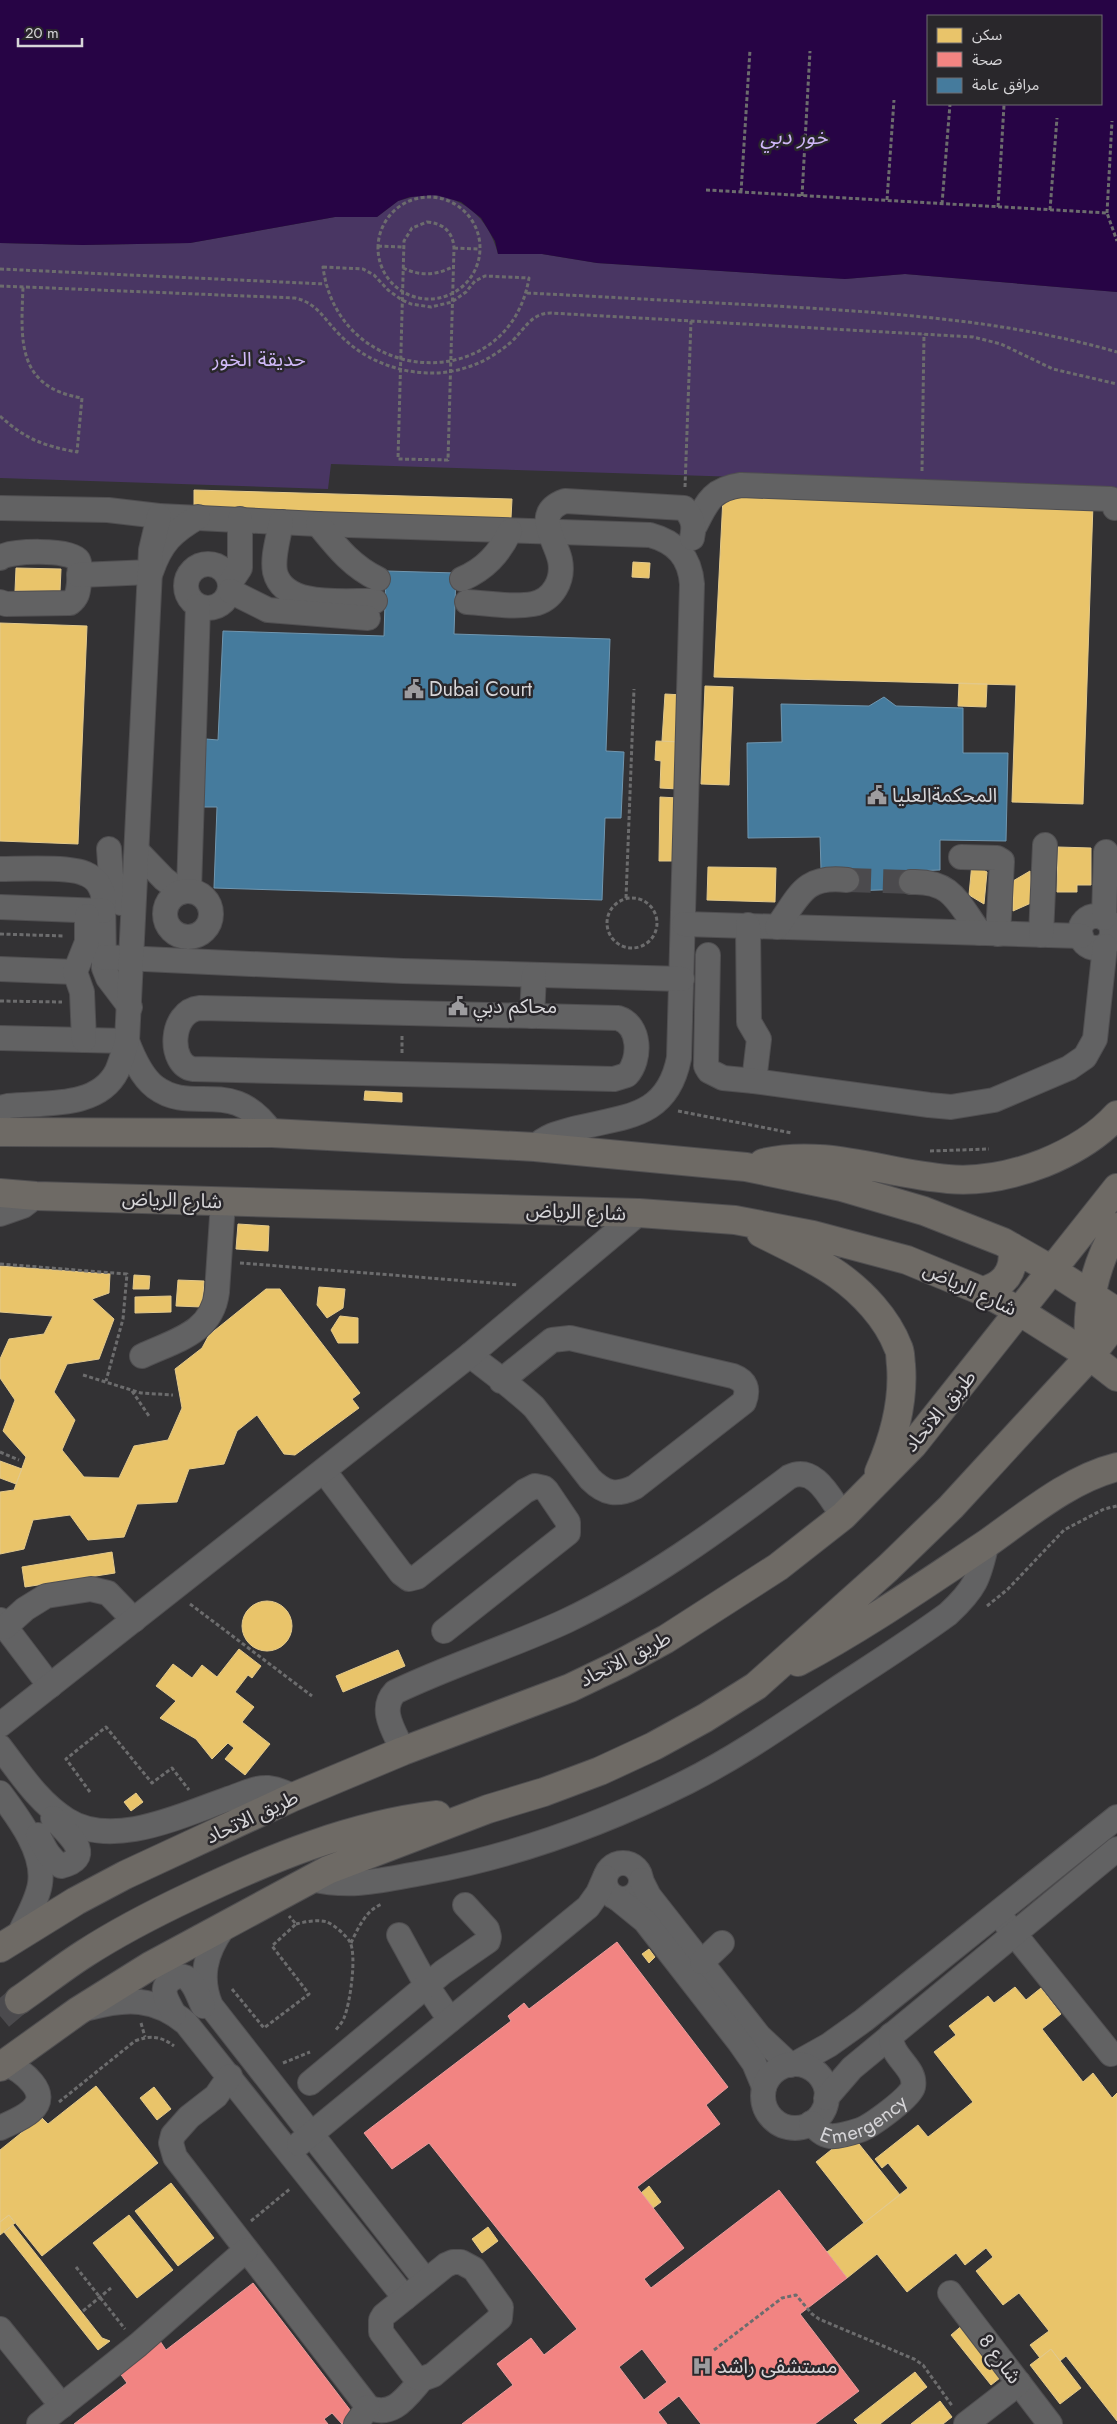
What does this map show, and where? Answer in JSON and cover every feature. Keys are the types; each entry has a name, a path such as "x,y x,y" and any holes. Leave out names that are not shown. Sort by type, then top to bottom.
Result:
{"main road":[{"path":"746,1167 776,1160 804,1158 833,1160 947,1179 986,1179 1026,1170 1058,1157 1087,1140 1117,1115"},
{"path":"0,1132 272,1132 535,1148 746,1167 842,1187 924,1211 1012,1247 1117,1312"},
{"name":"طريق الاتحاد","path":"10,1941 76,1901 125,1875 293,1797 403,1751 570,1688 666,1639 778,1567 853,1507 913,1444 1117,1188"},
{"name":"شارع الرياض","path":"0,1193 36,1196 223,1202 639,1213 735,1220 813,1235 907,1260 982,1292 1019,1311 1090,1356 1117,1377"},
{"path":"735,1220 837,1274 862,1295 883,1320 899,1348 902,1379 899,1411 892,1442 879,1471 853,1507"},
{"path":"1090,1356 1088,1336 1090,1295 1104,1252 1117,1227"},
{"path":"982,1292 997,1286 1008,1276 1013,1262 1012,1247"},
{"path":"756,1686 888,1568 951,1507 1090,1356 1117,1321"},
{"path":"2,2065 78,2011 150,1966 328,1870 488,1810 544,1792 618,1763 706,1718 756,1686 876,1618 1064,1490 1104,1470 1117,1467"},
{"path":"19,2000 85,1953 156,1913 229,1878 296,1850 365,1830 426,1817 488,1810"}],"street":[{"path":"510,531 503,545 490,561 474,574 464,590 524,605 539,602 552,594 558,583 561,571 560,558 548,532 550,510 557,504 565,501 689,517 708,502 718,491 730,486 741,485 1111,499 1115,502 1115,508"},
{"path":"0,508 108,510 159,516 318,524 650,536 671,543 686,559 691,571 692,584 684,924 678,1058 673,1080 663,1097 644,1110 552,1135 535,1148"},
{"path":"0,1108 79,1099 95,1094 108,1084 117,1071 127,1041 151,550 159,516"},
{"path":"151,572 157,554 166,541 178,530 198,517"},
{"path":"686,559 689,517"},
{"path":"240,519 240,568 230,587 222,604 214,608 198,606 188,596 185,588 189,573 201,564 217,565 228,575 230,587 268,610 374,599"},
{"path":"282,522 275,558 275,571 280,582 288,592 299,597 314,599 374,599"},
{"path":"318,524 344,556 361,570 374,599"},
{"path":"0,558 9,552 66,553 79,561 77,596 66,604 6,604 0,602"},
{"path":"79,575 151,572"},
{"path":"137,851 164,879 185,891 198,606"},
{"path":"1040,935 1045,845"},
{"path":"110,848 109,862 113,884 133,932"},
{"path":"708,954 706,1066 709,1072 723,1078 951,1107 994,1100 1078,1064 1091,1048 1095,1039 1110,932 1106,852"},
{"path":"961,857 997,858 1002,861 989,934"},
{"path":"0,869 86,873 100,886 103,894 95,911 87,942 75,972 82,992 84,1040"},
{"path":"777,926 805,889 812,883 829,878 847,880"},
{"path":"911,882 926,881 943,887 950,892 989,934"},
{"path":"0,906 95,911"},
{"path":"95,911 102,957 108,978 130,1007"},
{"path":"684,924 1081,936 1082,924 1086,920 1098,916 1110,932"},
{"path":"748,925 749,1022 759,1039 754,1081"},
{"path":"102,957 403,971 682,979"},
{"path":"0,969 75,972"},
{"path":"532,1016 534,975"},
{"path":"200,1008 532,1016 625,1020 635,1030 636,1038 632,1070 627,1075 614,1079 193,1069 184,1066 177,1053 177,1024 188,1011 200,1008"},
{"path":"0,1038 127,1041"},
{"path":"127,1041 138,1066 156,1087 168,1094 181,1097 234,1101 256,1113 272,1132"},
{"path":"0,1214 23,1206 36,1196"},
{"path":"142,1356 185,1336 209,1319 215,1306 220,1261 223,1202"},
{"path":"0,1725 470,1355 639,1213"},
{"path":"470,1355 501,1381 534,1407 590,1479 599,1488 610,1493 622,1493 636,1486 744,1402 747,1394 746,1386 741,1379 733,1376 570,1338 552,1340 501,1381"},
{"path":"324,1471 401,1573 409,1579 417,1577 525,1491 535,1486 544,1488 547,1491 568,1522 568,1533 444,1631"},
{"path":"403,1751 387,1714 386,1705 395,1692 567,1621 617,1594 720,1528 789,1477 797,1473 806,1473 853,1507"},
{"path":"312,1879 358,1884 455,1867 535,1845 613,1816 688,1781 760,1740 948,1614 968,1595 981,1570 987,1542"},
{"path":"50,1686 3,1623 46,1596 91,1589 108,1593 134,1620"},
{"path":"0,1747 43,1801 54,1819 78,1847 78,1853 71,1862 61,1866 56,1863 46,1850 32,1825 17,1816"},
{"path":"43,1801 68,1821 99,1831 141,1827 202,1809 258,1788 277,1789 293,1797"},
{"path":"0,1793 17,1816 37,1856 40,1872 38,1894 10,1941"},
{"path":"764,2086 774,2072 792,2064 846,2033 998,1914 1117,1817"},
{"path":"605,1877 607,1890 645,1921 740,2043 754,2064 764,2086 763,2098 765,2108 771,2117 779,2124 801,2127 811,2123 822,2112 826,2098 852,2068 1013,1933 1117,1849"},
{"path":"290,2152 588,1907 598,1893 610,1868 624,1862 634,1866 649,1896 763,2040 792,2064 805,2066 821,2078 826,2098"},
{"path":"588,1907 617,1898 632,1897 637,1893 641,1880"},
{"path":"310,2083 452,1965 488,1941 489,1933 487,1929 465,1905"},
{"path":"998,1914 1111,2054"},
{"path":"223,1928 206,1959 204,1978 208,1998 221,2020 426,2281"},
{"path":"399,1935 427,1986 450,2020"},
{"path":"702,1962 722,1944"},
{"path":"950,1952 966,1972"},
{"path":"174,2014 165,1995 165,1988 169,1981 183,1976 190,1980 209,2015 221,2020"},
{"path":"78,2011 120,2000 130,2000 149,2004 174,2014 186,2023 405,2298"},
{"name":"Emergency","path":"811,2123 829,2136 860,2130 907,2098 914,2084 912,2076 895,2053 891,2035"},
{"path":"0,2128 32,2111 39,2098 34,2085 25,2075 2,2065"},
{"path":"230,2076 216,2096 179,2128 173,2136 171,2143 175,2157 240,2242 360,2419 377,2411 394,2408 422,2379 433,2375 500,2318 502,2313 498,2303 474,2269 468,2264 461,2262 446,2265 384,2314 381,2320 381,2332 409,2372 422,2379"},
{"path":"40,2424 138,2345 240,2242"},
{"name":"شارع 8","path":"950,2293 1050,2424"},
{"path":"0,2329 62,2406"},
{"path":"960,2417 1019,2383"}],"path":[{"path":"740,192 750,50"},
{"path":"802,196 810,51"},
{"path":"886,200 894,100"},
{"path":"942,204 950,105"},
{"path":"998,207 1004,105"},
{"path":"1050,210 1057,118"},
{"path":"1112,121 1107,213 1117,241"},
{"path":"706,190 1107,213"},
{"path":"436,198 456,204 471,219 476,228 480,249 472,274 467,282 452,294 426,299 402,292 394,286 383,270 378,246 383,226 396,209 414,199 436,198"},
{"path":"432,222 442,226 450,233 454,248 448,460 398,459 403,247 406,236 412,228 422,223 432,222"},
{"path":"378,246 403,247"},
{"path":"454,248 480,249"},
{"path":"402,268 419,274 428,274 446,271 454,266"},
{"path":"323,268 363,269 374,275 388,290 402,300 411,304 431,306 452,302 466,292 475,281 485,276 529,278 527,293 516,318 498,338 476,353 450,361 425,362 400,359 374,349 352,332 335,310 325,284 323,268"},
{"path":"0,269 325,284"},
{"path":"0,286 295,298 316,307 342,338 369,357 400,369 416,372 450,372 475,365 499,352 513,341 529,320 543,313 973,337 1015,350 1053,370 1117,384"},
{"path":"0,416 18,431 39,443 78,452 82,398 70,396 47,385 30,366 22,343 23,287"},
{"path":"527,293 918,315 1007,327 1117,352"},
{"path":"689,517 691,321"},
{"path":"922,492 924,334"},
{"path":"626,898 634,689"},
{"path":"626,898 642,900 654,911 657,928 654,936 648,943 640,947 622,947 609,934 607,926 612,908 626,898"},
{"path":"0,934 72,937"},
{"path":"220,1261 550,1287"},
{"path":"0,1264 127,1274 123,1319 106,1381"},
{"path":"83,1375 153,1396 173,1395"},
{"path":"132,1391 150,1416"},
{"path":"0,1452 20,1460"},
{"path":"172,1590 312,1696"},
{"path":"90,1792 66,1759 106,1727 152,1783 172,1768 202,1809"},
{"path":"296,1924 313,1921 326,1922 340,1932 350,1944 352,1967 349,1997 344,2018 332,2036"},
{"path":"232,1989 264,2028 310,1994 272,1946"},
{"path":"55,2105 135,2042 145,2037 164,2039 179,2052"},
{"path":"262,2072 316,2050"},
{"path":"240,2242 308,2175"},
{"path":"76,2267 138,2345"},
{"path":"83,2311 111,2288"},
{"path":"714,2350 782,2298 796,2295 812,2314 819,2319 914,2359 923,2366 960,2417"}],"green space":[{"name":"حديقة الخور","path":"423,194 450,198 471,210 488,229 498,254 542,254 597,263 845,279 905,274 1117,292 1117,489 331,464 328,489 0,478 0,243 83,245 190,243 335,217 377,217 398,201"}],"water":[{"name":"خور دبي","path":"0,0 1117,0 1117,292 905,274 845,279 597,263 542,254 498,254 495,241 481,218 461,202 436,195 410,197 398,201 377,217 335,217 190,243 83,245 0,243"}],"building: سكن":[{"path":"194,490 512,499 511,518 194,509"},
{"path":"723,497 1093,504 1083,804 1012,802 1016,685 714,677"},
{"path":"633,562 650,563 649,578 632,577"},
{"path":"16,568 61,569 60,592 15,591"},
{"path":"0,623 87,626 78,844 0,841"},
{"path":"959,683 987,684 986,707 958,706"},
{"path":"705,686 733,687 729,785 701,784"},
{"path":"665,694 683,695 681,742 662,741"},
{"path":"656,741 681,742 678,789 660,788 661,761 655,760"},
{"path":"660,797 678,798 677,861 659,861"},
{"path":"1058,847 1091,848 1091,885 1077,885 1077,892 1057,892"},
{"path":"972,863 987,872 984,904 969,895"},
{"path":"708,867 776,868 775,902 707,900"},
{"path":"1030,871 1031,903 1013,911 1013,881"},
{"path":"365,1091 402,1093 402,1102 364,1100"},
{"path":"238,1224 269,1226 268,1251 236,1249"},
{"path":"0,1266 110,1274 109,1293 92,1299 114,1319 99,1359 67,1364 54,1392 75,1420 62,1450 84,1477 119,1478 134,1446 168,1440 182,1408 175,1369 202,1348 209,1335 266,1289 280,1289 360,1393 352,1399 359,1408 295,1455 284,1454 257,1415 237,1431 224,1464 189,1469 177,1502 137,1504 124,1537 88,1540 70,1515 33,1520 24,1549 0,1554 0,1492 14,1490 26,1457 3,1431 15,1400 0,1378 0,1359 9,1339 44,1334 53,1316 0,1312"},
{"path":"134,1275 150,1276 149,1289 133,1289"},
{"path":"178,1280 204,1281 202,1307 176,1306"},
{"path":"319,1287 345,1289 343,1308 327,1318 317,1305"},
{"path":"171,1296 171,1312 135,1313 135,1297"},
{"path":"340,1316 358,1318 358,1343 338,1343 331,1330"},
{"path":"0,1461 22,1469 16,1484 0,1478"},
{"path":"112,1552 115,1573 25,1587 22,1567"},
{"path":"267,1601 277,1603 285,1608 290,1616 292,1626 290,1636 285,1644 277,1649 267,1651 257,1649 249,1644 244,1636 242,1626 244,1616 249,1608 257,1603"},
{"path":"239,1649 261,1666 252,1678 248,1675 235,1692 254,1707 242,1722 270,1744 245,1775 225,1759 234,1748 228,1743 212,1759 196,1739 160,1718 176,1701 156,1686 173,1664 192,1678 202,1665 217,1677"},
{"path":"398,1650 405,1666 343,1692 336,1676"},
{"path":"136,1793 143,1802 131,1811 124,1802"},
{"path":"649,1949 655,1957 649,1963 642,1954"},
{"path":"1015,1987 1026,2000 1041,1988 1061,2014 1042,2029 1083,2082 1093,2073 1112,2098 1117,2093 1117,2421 1066,2356 1060,2361 1051,2349 1040,2358 1030,2345 1049,2331 1019,2293 1003,2305 976,2271 993,2257 986,2248 965,2265 956,2253 907,2292 877,2254 847,2278 827,2252 908,2188 888,2163 882,2168 875,2159 918,2125 928,2137 973,2102 934,2052 956,2035 949,2026 988,1996 994,2003"},
{"path":"96,2086 158,2163 42,2256 9,2215 0,2222 0,2150 41,2117 48,2124"},
{"path":"154,2087 171,2109 157,2120 140,2098"},
{"path":"851,2134 900,2195 864,2223 816,2162"},
{"path":"171,2183 214,2238 178,2266 135,2211"},
{"path":"649,2186 661,2202 653,2208 641,2193"},
{"path":"9,2215 15,2223 0,2235 0,2222"},
{"path":"129,2215 173,2270 137,2298 93,2243"},
{"path":"13,2225 102,2338 110,2341 98,2350 4,2232"},
{"path":"488,2227 498,2241 482,2253 472,2239"},
{"path":"965,2323 1005,2374 991,2385 951,2335"},
{"path":"1051,2349 1081,2388 1060,2404 1030,2365"},
{"path":"915,2372 927,2387 880,2424 858,2424 854,2420"},
{"path":"940,2401 952,2417 943,2424 911,2424"}],"building: صحة":[{"path":"617,1942 728,2087 706,2105 720,2124 637,2187 684,2248 644,2279 651,2288 779,2190 847,2278 800,2314 859,2391 815,2424 701,2424 679,2396 658,2412 667,2424 462,2424 513,2385 497,2364 531,2338 544,2355 577,2329 429,2143 392,2169 364,2133 511,2021 508,2016 524,2003 529,2009","holes":["642,2349 667,2382 644,2400 619,2367"]},
{"path":"253,2283 354,2415 342,2424 332,2413 324,2419 328,2424 74,2424 127,2383 119,2372 160,2341 166,2350"}],"building: مرافق عامة":[{"name":"Dubai Court","path":"386,571 456,573 454,634 610,639 606,751 624,752 621,818 605,818 602,900 214,888 217,807 203,807 206,739 218,740 223,631 384,636"},
{"name":"المحكمةالعليا","path":"884,697 896,706 963,708 963,753 1008,753 1006,841 940,840 940,870 911,871 911,889 848,891 847,868 821,869 820,837 748,838 747,743 782,742 781,704 869,706"}],"tunnel":[{"path":"847,880 911,882"},
{"path":"0,2016 19,2000"}],"place":[{"name":"Dubai Court","path":"414,689"},
{"name":"المحكمةالعليا","path":"877,795"},
{"name":"محاكم دبي","path":"458,1006"},
{"name":"مستشفى راشد","path":"702,2366"}]}
